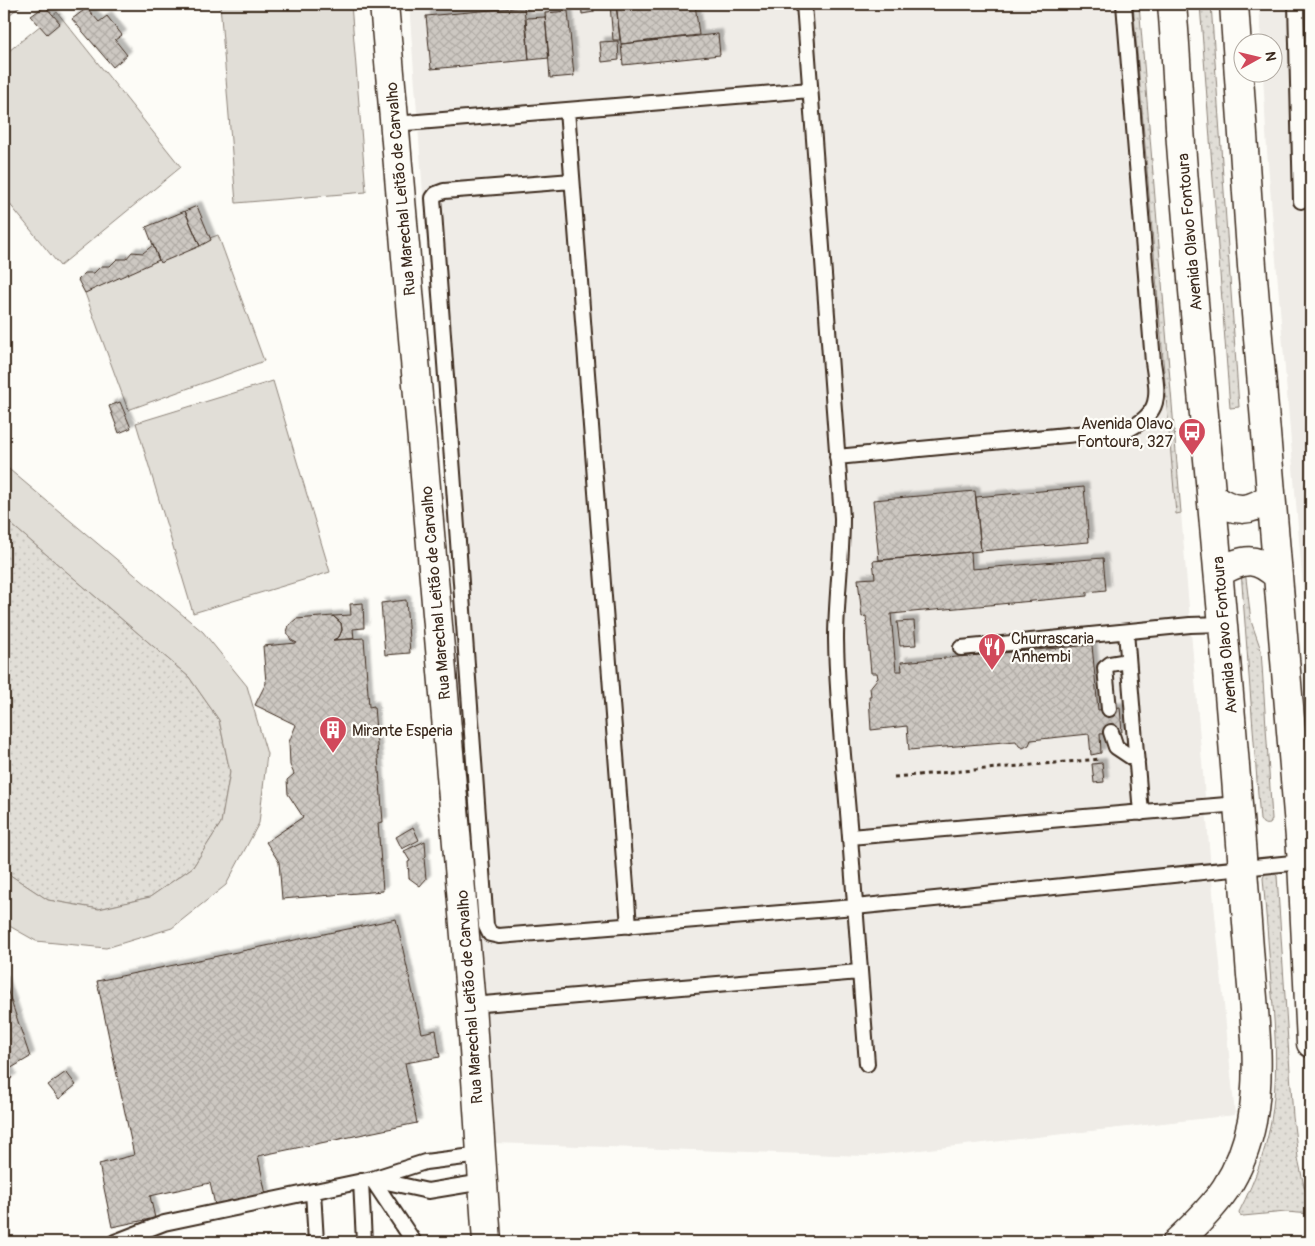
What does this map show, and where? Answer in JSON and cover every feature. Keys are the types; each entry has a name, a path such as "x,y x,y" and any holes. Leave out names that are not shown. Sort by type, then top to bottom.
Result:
{"main road":[{"name":"Rua Marechal Leitão de Carvalho","path":"384,4 471,1005 487,1242"},
{"name":"Avenida Olavo Fontoura","path":"1172,4 1181,144 1238,804 1257,1078 1253,1118 1245,1150 1234,1174 1221,1197 1206,1216 1177,1242"},
{"path":"1234,4 1271,496 1302,862 1311,1043"},
{"path":"1212,497 1224,506 1247,509 1262,504 1271,496"},
{"path":"1219,572 1242,561 1257,561 1268,567 1278,576"}],"lane":[{"path":"804,4 842,536 836,606 836,641 867,1064"},
{"path":"837,457 1129,429 1143,422 1150,413 1155,403 1157,386 1151,344 1124,4"},
{"path":"1296,4 1301,201"},
{"path":"394,124 810,90"},
{"path":"567,110 629,926"},
{"path":"572,181 444,191 436,194 433,198 487,931 494,936 855,907 1302,862"},
{"path":"961,648 1223,624"},
{"path":"1126,632 1133,759 1141,813"},
{"path":"1109,709 1105,668 1110,664 1128,661"},
{"path":"1111,732 1116,748 1133,759"},
{"path":"850,837 1238,804"},
{"path":"471,1005 859,972"},
{"path":"115,1242 164,1223 366,1180 424,1162 481,1155"},
{"path":"366,1180 428,1191 483,1182"},
{"path":"364,1242 366,1180"},
{"path":"366,1180 414,1242"},
{"path":"313,1191 316,1242"}],"path":[{"path":"894,777 1133,759"}],"shaded area":[{"path":"4,4 23,4 4,19"},
{"path":"220,4 351,4 366,192 236,203"},
{"path":"409,4 1133,4 1176,513 1181,513 1214,904 1235,1115 866,1156 493,1143"},
{"path":"1133,4 1139,4 1181,513 1176,514"},
{"path":"1200,4 1211,4 1239,407 1230,408"},
{"path":"1259,4 1311,4 1311,685 1267,151 1263,82 1282,82 1282,32 1260,32"},
{"path":"57,12 181,167 60,266 4,197 4,55"},
{"path":"218,235 264,361 128,410 82,285"},
{"path":"273,381 330,572 193,613 136,423"},
{"path":"4,465 203,632 247,686 267,754 259,823 226,885 172,928 106,948 36,941 4,923 4,871 48,900 99,909 150,897 193,867 221,823 230,772 219,720 189,677 4,518"},
{"path":"4,518 189,677 219,720 230,772 221,823 193,867 150,897 99,909 48,900 4,871"},
{"path":"1245,570 1251,621 1261,650 1272,819 1270,824 1264,824 1260,820 1241,571"},
{"path":"1266,871 1273,871 1277,876 1293,1117 1298,1158 1304,1186 1311,1204 1311,1214 1286,1212 1243,1216 1239,1212 1251,1187 1265,1147 1275,1092 1275,1030 1263,878"}],"building":[{"path":"581,4 593,4 594,12 582,14"},
{"path":"616,4 620,40 613,40 610,5"},
{"path":"616,4 695,4 699,35 621,44"},
{"path":"45,6 60,23 47,34 31,16"},
{"path":"524,7 529,60 431,69 426,16"},
{"path":"87,8 99,22 107,16 122,35 115,40 127,55 113,67 72,19"},
{"path":"568,11 574,76 550,78 545,13"},
{"path":"545,17 549,58 529,60 526,18"},
{"path":"718,34 720,55 623,65 621,44"},
{"path":"618,41 619,60 602,62 600,42"},
{"path":"197,206 211,240 200,246 185,211"},
{"path":"185,211 200,246 160,263 146,227"},
{"path":"153,245 159,260 85,293 78,280 85,273 94,273 101,266 110,266 117,259 126,259 132,252 143,253"},
{"path":"120,402 131,428 119,433 109,406"},
{"path":"1084,487 1089,542 981,551 976,497"},
{"path":"975,491 981,551 879,560 873,500"},
{"path":"971,552 972,569 1103,558 1106,590 1087,592 1087,596 891,614 896,671 902,671 901,662 1092,645 1098,710 1120,707 1122,732 1100,734 1101,753 1091,755 1089,734 1031,740 1029,745 1023,748 1016,741 909,750 907,726 871,730 870,688 878,678 877,673 871,673 866,616 862,617 858,579 875,578 873,561"},
{"path":"406,600 410,653 385,655 381,603"},
{"path":"363,603 364,628 353,629 354,639 333,640 339,637 342,630 341,623 333,616 351,615 350,604"},
{"name":"Mirante Esperia","path":"333,616 341,623 342,630 339,637 333,640 364,638 369,707 374,706 383,822 378,823 383,891 282,899 279,862 266,842 303,817 288,794 287,780 294,774 290,765 289,742 296,725 255,705 266,683 263,646 297,643 291,640 287,632 289,625 296,619"},
{"path":"914,621 916,645 900,646 897,622"},
{"path":"1102,763 1104,782 1094,783 1092,764"},
{"path":"413,827 419,840 402,849 396,837"},
{"path":"425,841 426,879 420,886 409,878 408,862 410,861 404,851"},
{"path":"396,919 422,1033 436,1030 440,1057 405,1063 417,1123 258,1156 266,1195 215,1205 210,1183 150,1196 155,1218 112,1227 99,1164 134,1155 97,981"},
{"path":"4,980 30,1057 8,1070 12,1078 4,1083"},
{"path":"66,1072 76,1085 59,1099 48,1085"}],"place":[{"name":"Avenida Olavo Fontoura, 327","path":"1192,456"},
{"name":"Churrascaria Anhembi","path":"992,671"},
{"name":"Mirante Esperia","path":"333,754"}]}
